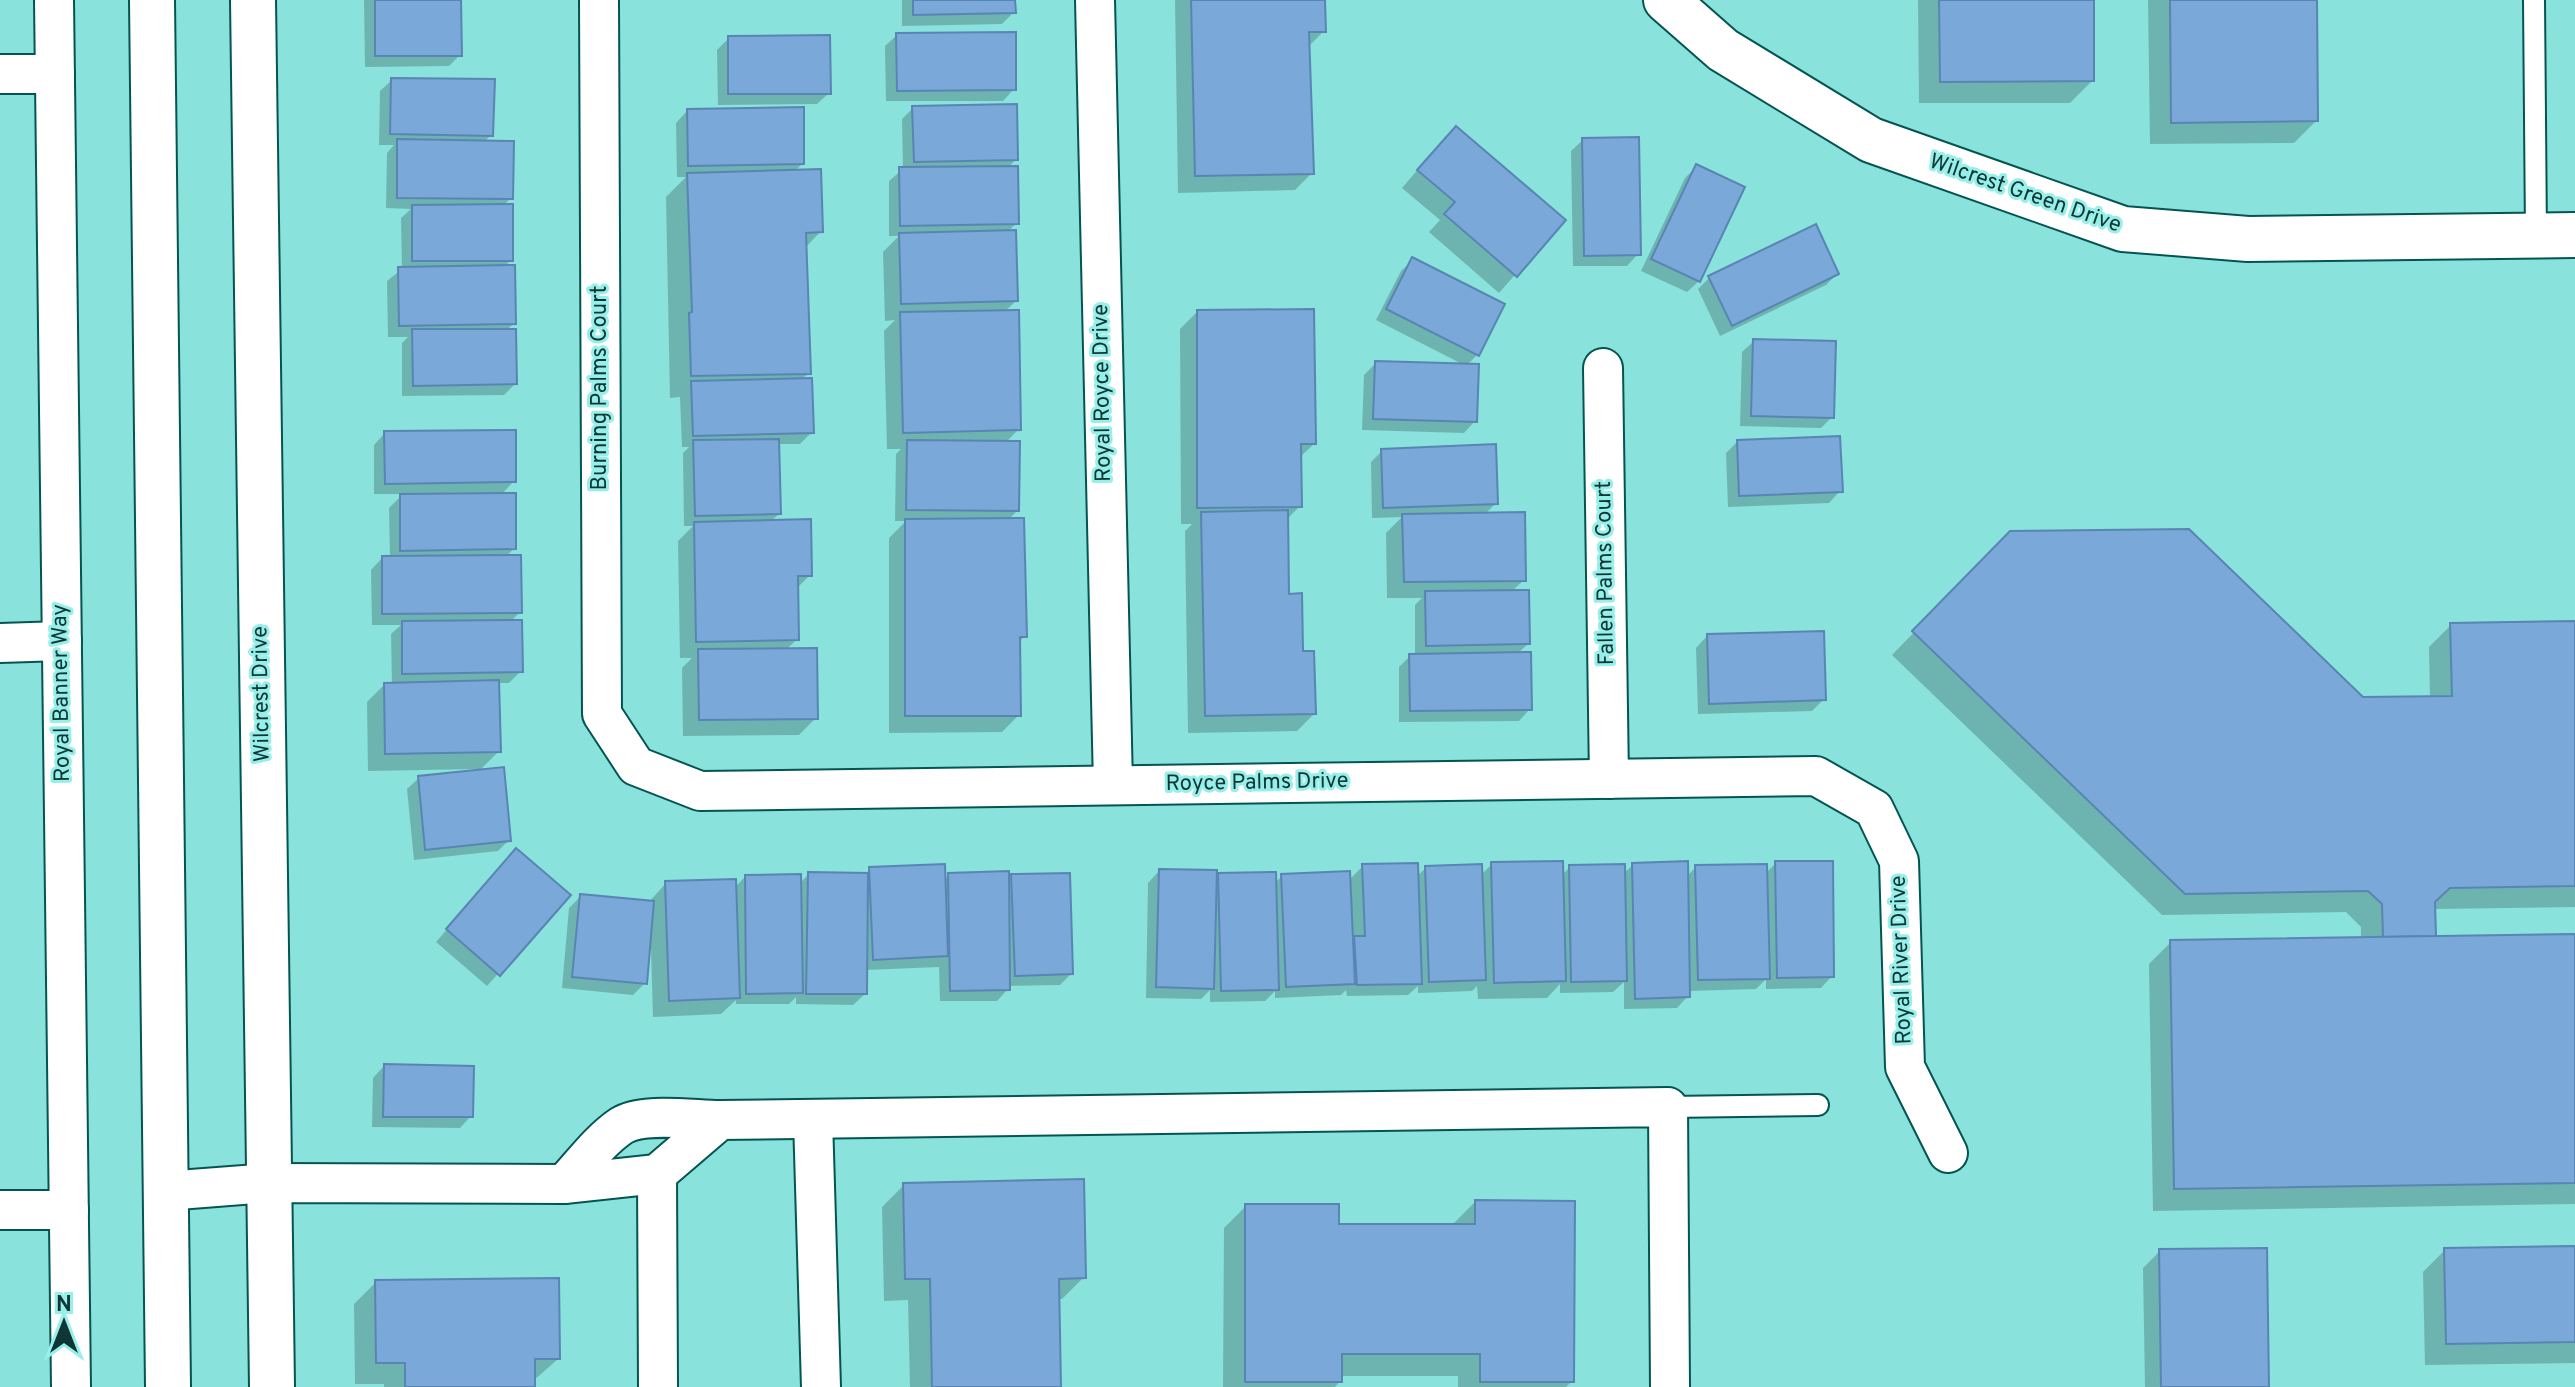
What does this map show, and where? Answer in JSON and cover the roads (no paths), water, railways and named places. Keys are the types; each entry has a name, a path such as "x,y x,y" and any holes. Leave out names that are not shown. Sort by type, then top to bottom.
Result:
{"main road":[{"path":"152,0 168,1387"},
{"name":"Wilcrest Drive","path":"253,0 272,1387"},
{"name":"Wilcrest Green Drive","path":"1687,12 1723,50 1871,140 2123,229 2248,239 2556,236"}],"street":[{"name":"Royal Banner Way","path":"54,0 71,1387"},
{"name":"Burning Palms Court","path":"599,0 602,714 636,766"},
{"name":"Royal Royce Drive","path":"1095,0 1113,785"},
{"path":"0,74 55,74"},
{"name":"Fallen Palms Court","path":"1603,368 1609,779"},
{"path":"0,643 62,641"},
{"name":"Royce Palms Drive","path":"636,766 700,791 1816,776 1874,809"},
{"name":"Royal River Drive","path":"1874,809 1899,861 1905,1067 1948,1153"},
{"path":"564,1184 623,1124 648,1119 1668,1107 1670,1387"},
{"path":"813,1119 821,1387"},
{"path":"165,1191 269,1183 564,1184 657,1174 720,1120"},
{"path":"657,1174 658,1387"},
{"path":"0,1210 69,1210"}],"lane":[{"path":"2534,0 2556,236"},
{"path":"1668,1107 1818,1105"}]}
